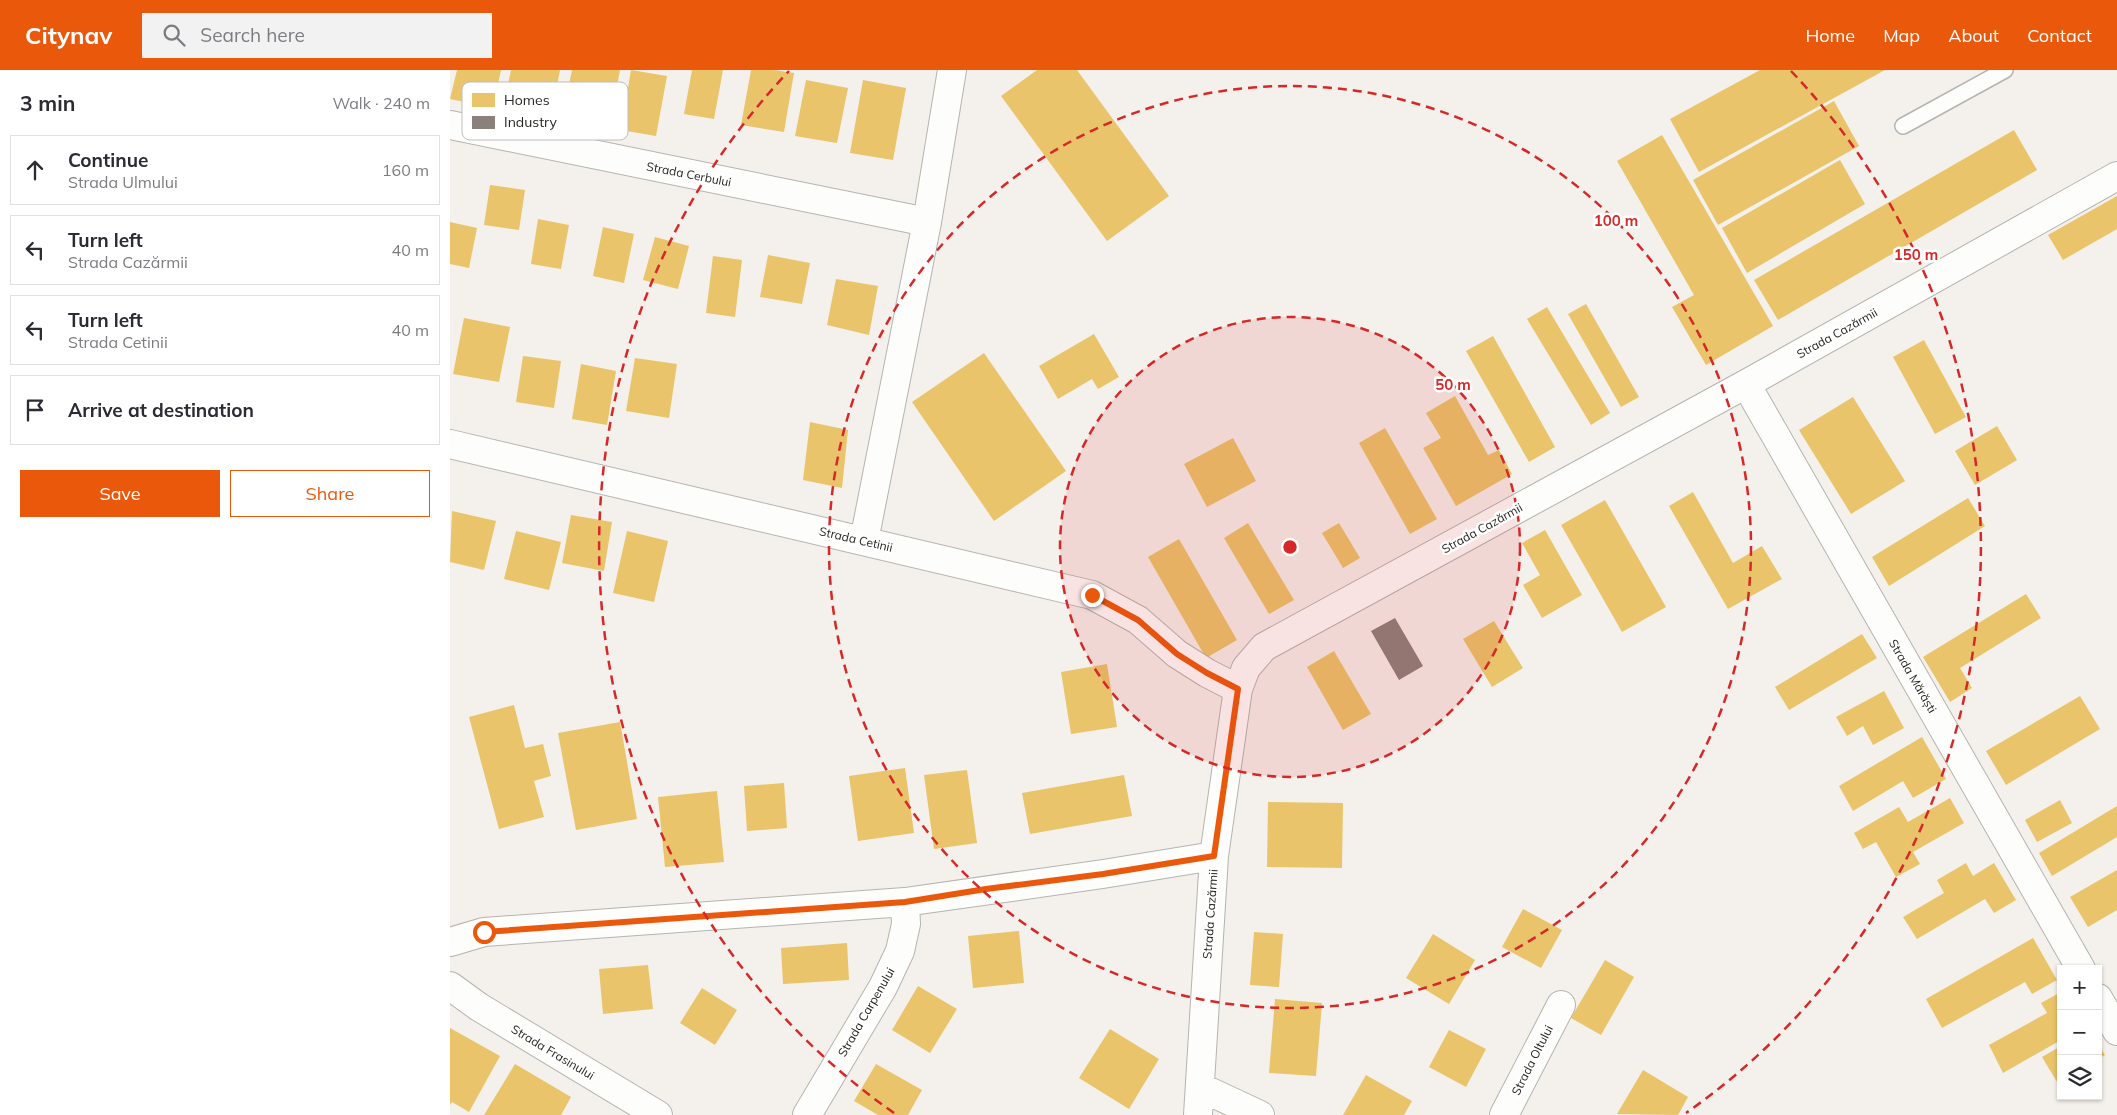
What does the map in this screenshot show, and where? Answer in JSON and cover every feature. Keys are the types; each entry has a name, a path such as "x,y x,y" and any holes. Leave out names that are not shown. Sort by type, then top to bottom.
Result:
{"street":[{"path":"864,541 928,222 952,70"},
{"name":"Strada Cerbului","path":"520,140 928,222"},
{"name":"Strada Cazărmii","path":"1198,1115 1214,856 1238,689 1246,668 1264,648 1746,384 2117,176"},
{"name":"Strada Mărăști","path":"1746,384 2079,965"},
{"name":"Strada Cetinii","path":"450,444 1092,595 1138,620 1177,654 1207,673 1238,689"},
{"path":"450,942 484,932 905,902 1214,856"},
{"name":"Strada Carpenului","path":"807,1115 883,987 900,951 906,924 905,902"},
{"name":"Strada Frasinului","path":"450,986 479,1008 658,1115"},
{"path":"2102,1005 2117,1031"},
{"name":"Strada Oltului","path":"1504,1115 1560,1006"},
{"path":"1200,1087 1260,1115"}],"lane":[{"path":"1903,126 2005,70"}],"building: Homes":[{"path":"457,70 501,70 498,82 462,82 462,102 450,99"},
{"path":"511,70 560,70 558,82 508,82"},
{"path":"572,70 620,70 618,82 570,82"},
{"path":"631,70 667,76 656,136 628,131 628,88"},
{"path":"692,70 723,70 714,119 684,114"},
{"path":"751,70 774,70 794,73 784,132 741,125"},
{"path":"1037,70 1077,70 1169,196 1107,241 1001,96"},
{"path":"1760,70 1885,70 1699,172 1670,119"},
{"path":"806,80 848,88 837,143 795,136"},
{"path":"863,80 906,88 893,160 850,153"},
{"path":"1834,101 1859,146 1718,225 1693,180"},
{"path":"2014,130 2037,170 1778,320 1754,280"},
{"path":"1662,135 1773,326 1706,365 1672,307 1694,295 1617,161"},
{"path":"1840,160 1865,204 1747,273 1722,228"},
{"path":"490,185 525,190 519,230 484,225"},
{"path":"2117,196 2117,229 2063,260 2048,235"},
{"path":"538,219 569,225 561,269 531,264"},
{"path":"450,222 477,228 469,268 450,264"},
{"path":"603,227 634,234 624,283 593,276"},
{"path":"655,237 689,246 678,289 643,280"},
{"path":"768,255 810,263 802,304 760,297"},
{"path":"713,256 742,260 735,317 706,313"},
{"path":"836,279 878,286 869,335 827,325"},
{"path":"1586,304 1639,397 1621,407 1568,314"},
{"path":"1547,307 1610,413 1591,425 1527,319"},
{"path":"464,318 510,327 499,382 453,374"},
{"path":"1094,334 1119,377 1098,389 1092,379 1058,399 1039,366"},
{"path":"1493,336 1555,447 1529,462 1466,351"},
{"path":"1924,340 1966,417 1935,434 1893,357"},
{"path":"984,353 1066,471 994,521 912,402"},
{"path":"523,356 561,361 554,408 516,402"},
{"path":"635,358 677,364 669,418 626,411"},
{"path":"581,364 616,371 607,425 572,419"},
{"path":"1455,396 1488,455 1499,450 1512,474 1456,506 1423,448 1441,438 1426,413"},
{"path":"1853,397 1905,481 1851,514 1799,430"},
{"path":"810,422 848,430 842,488 803,480"},
{"path":"1997,426 2017,460 1975,485 1955,451"},
{"path":"1385,428 1437,519 1410,534 1359,443"},
{"path":"1233,438 1256,481 1207,507 1184,464"},
{"path":"1693,492 1733,563 1762,546 1782,579 1728,609 1669,506"},
{"path":"1968,498 1985,526 1889,586 1872,557"},
{"path":"1605,500 1666,607 1622,632 1561,525"},
{"path":"452,511 496,521 484,570 450,562"},
{"path":"571,515 612,522 604,571 562,563"},
{"path":"1248,523 1294,600 1269,614 1224,538"},
{"path":"1339,523 1360,558 1343,568 1322,533"},
{"path":"1545,530 1582,595 1542,618 1523,585 1540,575 1522,543"},
{"path":"516,531 561,542 549,590 504,579"},
{"path":"627,531 668,541 654,602 613,593"},
{"path":"1179,539 1237,640 1206,658 1148,557"},
{"path":"2026,594 2041,618 1960,668 1972,688 1950,702 1923,657"},
{"path":"1494,621 1523,668 1492,687 1463,639"},
{"path":"1862,634 1877,658 1789,710 1775,687"},
{"path":"1334,651 1371,714 1343,730 1307,667"},
{"path":"1107,664 1117,727 1071,734 1061,672"},
{"path":"1884,691 1904,728 1873,745 1863,726 1847,736 1836,717"},
{"path":"2080,696 2100,729 2006,785 1986,751"},
{"path":"514,705 525,748 543,744 551,776 534,781 544,817 499,829 469,717"},
{"path":"620,722 637,819 576,830 558,733"},
{"path":"1922,737 1946,779 1913,798 1903,781 1853,811 1839,786"},
{"path":"905,768 914,833 858,841 849,776"},
{"path":"967,770 977,843 934,849 924,775"},
{"path":"1124,775 1132,816 1030,834 1022,793"},
{"path":"784,783 787,828 747,831 744,786"},
{"path":"717,791 724,862 665,867 658,797"},
{"path":"1950,798 1964,823 1913,852 1920,864 1896,877 1876,842 1863,849 1854,833 1899,807 1908,822"},
{"path":"2060,800 2072,823 2037,842 2025,820"},
{"path":"1268,802 1343,803 1342,868 1267,867"},
{"path":"2117,806 2117,837 2052,876 2039,853"},
{"path":"1966,863 1973,876 1994,863 2016,900 1994,913 1985,899 1917,939 1903,917 1944,893 1937,880"},
{"path":"2117,870 2117,910 2088,927 2070,897"},
{"path":"1523,909 1562,930 1541,968 1502,947"},
{"path":"1019,931 1024,983 973,988 968,936"},
{"path":"1254,932 1283,934 1279,987 1250,985"},
{"path":"1433,934 1475,960 1449,1004 1406,978"},
{"path":"2033,938 2057,980 2032,994 2025,982 1942,1028 1926,999"},
{"path":"847,943 849,980 783,984 781,948"},
{"path":"1605,960 1634,977 1601,1035 1571,1018"},
{"path":"648,965 653,1009 603,1014 599,969"},
{"path":"918,986 957,1009 930,1053 892,1030"},
{"path":"702,988 737,1010 715,1045 680,1023"},
{"path":"2057,994 2057,1042 2003,1073 1989,1045 2047,1013 2041,1003"},
{"path":"1275,999 1322,1003 1316,1076 1269,1073"},
{"path":"450,1028 500,1056 469,1112 452,1102 450,1105"},
{"path":"1110,1029 1159,1059 1129,1109 1079,1078"},
{"path":"1449,1030 1486,1049 1466,1087 1429,1067"},
{"path":"2057,1048 2057,1082 2042,1057"},
{"path":"515,1064 571,1097 561,1115 484,1115"},
{"path":"876,1064 922,1090 908,1115 878,1115 854,1101"},
{"path":"1643,1070 1688,1097 1678,1115 1617,1114"},
{"path":"1366,1075 1412,1101 1404,1115 1343,1115"}],"building: Industry":[{"path":"1395,618 1423,666 1399,680 1371,631"}],"route":[{"path":"484,932 905,902 1158,866 1214,856 1238,689 1207,673 1177,654 1138,620 1092,595"}]}
